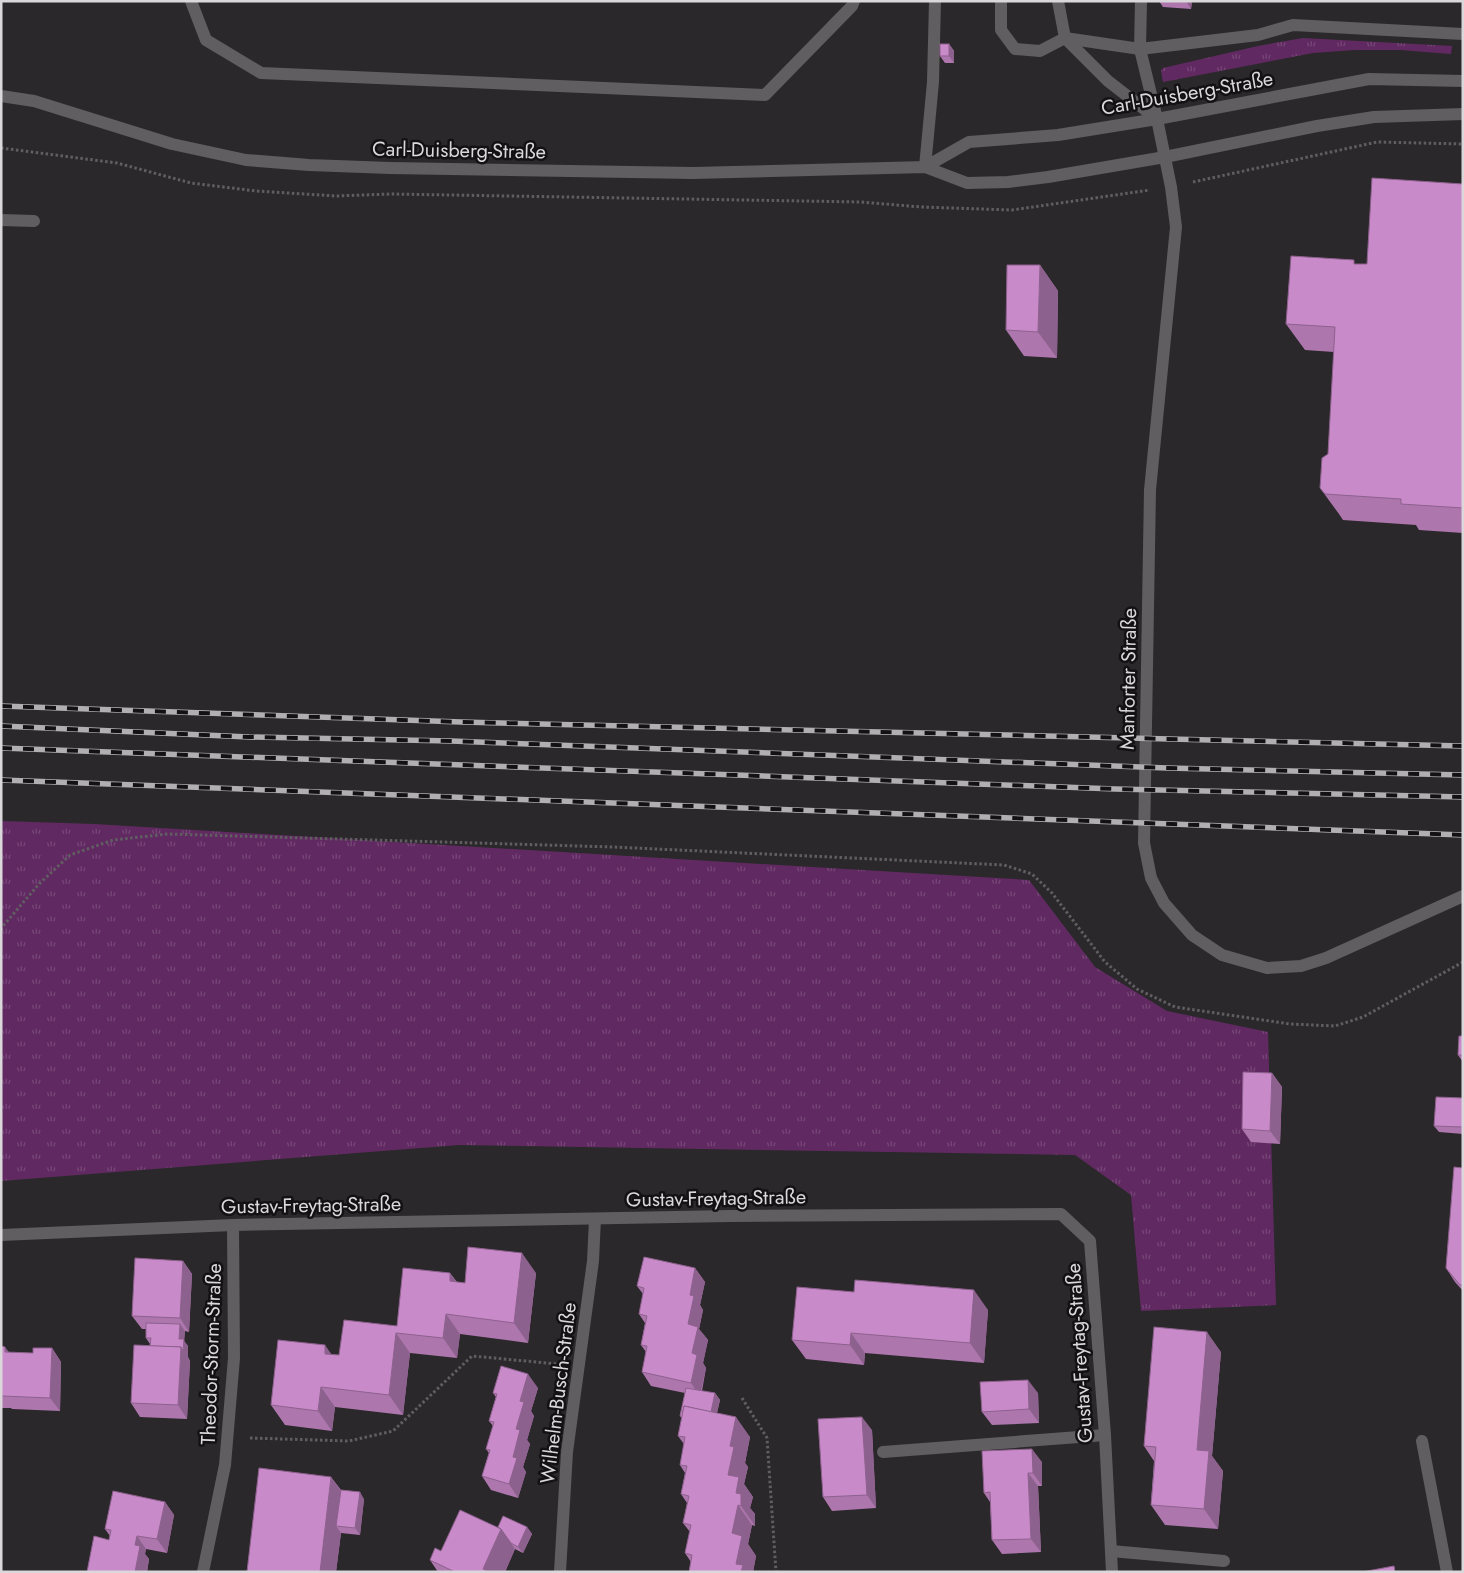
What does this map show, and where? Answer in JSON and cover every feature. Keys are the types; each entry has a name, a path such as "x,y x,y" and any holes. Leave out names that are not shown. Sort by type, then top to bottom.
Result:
{"street":[{"path":"191,1 206,40 261,73 764,95 852,6 854,1"},
{"path":"925,167 933,82 935,1"},
{"path":"1001,1 1001,30 1015,49 1040,51 1065,38 1140,49 1258,36 1293,24 1463,34"},
{"path":"1058,1 1065,38 1108,81 1157,119"},
{"name":"Manforter Straße","path":"1141,1 1140,49 1165,157 1176,227 1150,490 1144,843 1151,878 1164,903 1192,935 1222,955 1267,968 1301,966 1326,958 1463,896"},
{"name":"Carl-Duisberg-Straße","path":"925,167 969,142 1058,136 1369,79 1463,81"},
{"name":"Carl-Duisberg-Straße","path":"1,96 34,101 192,149 246,160 309,165 693,173 925,167 967,183 1008,182 1165,157 1317,126 1365,119 1463,114"},
{"path":"1,220 34,221"},
{"name":"Gustav-Freytag-Straße","path":"1,1235 233,1225 739,1216 1061,1214 1090,1240 1105,1435 1112,1572"},
{"name":"Wilhelm-Busch-Straße","path":"560,1572 567,1452 593,1261 595,1219"},
{"name":"Theodor-Storm-Straße","path":"203,1572 225,1465 234,1358 233,1225"},
{"path":"883,1452 1105,1435"},
{"path":"1422,1441 1447,1572"},
{"path":"1111,1551 1224,1561"}],"path":[{"path":"1,930 2,926 39,884 70,855 113,840 168,834 614,848 1004,865 1032,874 1052,893 1105,962 1137,989 1175,1007 1290,1024 1335,1026 1363,1017 1463,962"},
{"path":"227,1438 349,1441 393,1431 472,1356 578,1366"},
{"path":"742,1398 767,1438 776,1572"}],"green space":[{"path":"1303,38 1452,46 1451,54 1400,50 1354,50 1313,53 1163,82 1161,71 1163,68 1258,46"},
{"path":"1,821 94,824 1029,880 1095,967 1167,1011 1268,1032 1276,1305 1141,1311 1131,1195 1075,1155 459,1145 1,1181"}],"building":[{"path":"940,44 949,44 949,56 940,56"},
{"path":"1372,178 1463,184 1463,508 1401,504 1401,499 1325,494 1320,488 1322,458 1328,454 1335,327 1286,324 1291,256 1354,260 1354,264 1367,264"},
{"path":"1007,265 1040,265 1038,332 1006,330"},
{"path":"1459,1036 1463,1036 1463,1055 1458,1055"},
{"path":"1243,1072 1272,1073 1270,1131 1242,1129"},
{"path":"1436,1097 1463,1098 1463,1127 1434,1126"},
{"path":"1454,1167 1463,1168 1463,1285 1460,1285 1446,1268"},
{"path":"468,1247 522,1253 514,1323 446,1314 443,1338 396,1333 389,1395 321,1387 318,1411 271,1405 278,1340 325,1345 325,1354 339,1355 344,1320 397,1326 403,1268 450,1273 450,1281 465,1283"},
{"path":"644,1257 695,1268 690,1295 694,1296 688,1324 698,1327 692,1353 697,1355 691,1383 642,1372 647,1346 641,1345 647,1316 639,1314 644,1288 637,1286"},
{"path":"135,1258 183,1261 180,1318 132,1316"},
{"path":"855,1280 974,1290 970,1343 851,1333 850,1345 792,1340 797,1287 854,1292"},
{"path":"146,1323 180,1324 179,1339 184,1339 183,1351 181,1347 150,1346 151,1338 146,1338"},
{"path":"1154,1327 1207,1332 1197,1450 1209,1451 1204,1509 1151,1505 1156,1447 1144,1446"},
{"path":"134,1345 181,1347 178,1405 131,1403"},
{"path":"1,1346 5,1347 5,1352 33,1353 33,1348 52,1348 50,1398 2,1396"},
{"path":"501,1366 528,1374 520,1401 524,1402 516,1429 520,1430 513,1457 517,1458 509,1484 482,1476 490,1450 486,1449 494,1422 489,1421 497,1394 493,1393"},
{"path":"1028,1380 1029,1409 982,1412 980,1382"},
{"path":"686,1388 715,1393 711,1412 684,1406 682,1417 680,1416"},
{"path":"684,1406 736,1417 730,1446 734,1447 728,1475 739,1477 736,1493 741,1494 741,1506 738,1505 732,1533 742,1536 736,1564 743,1565 741,1572 689,1572 692,1555 685,1553 691,1525 683,1523 689,1496 681,1494 687,1466 680,1465 685,1437 678,1436"},
{"path":"862,1417 867,1495 823,1497 818,1419"},
{"path":"1032,1449 1033,1473 1028,1473 1031,1539 992,1540 990,1492 984,1493 982,1451"},
{"path":"259,1468 331,1477 320,1572 247,1572"},
{"path":"341,1490 360,1492 355,1528 336,1526"},
{"path":"113,1491 165,1502 157,1539 137,1536 135,1545 140,1546 135,1572 87,1572 94,1536 109,1540 111,1530 105,1529"},
{"path":"460,1510 501,1529 483,1569 489,1572 455,1572 430,1560 435,1548 441,1551"},
{"path":"503,1516 527,1527 518,1547 511,1543 498,1527"},
{"path":"1394,1566 1395,1572 1362,1572"}],"railway":[{"path":"1,706 461,722 1463,746"},
{"path":"1,726 249,737 451,741 1167,768 1463,775"},
{"path":"1,748 1115,789 1463,797"},
{"path":"1,780 1463,835"}]}
